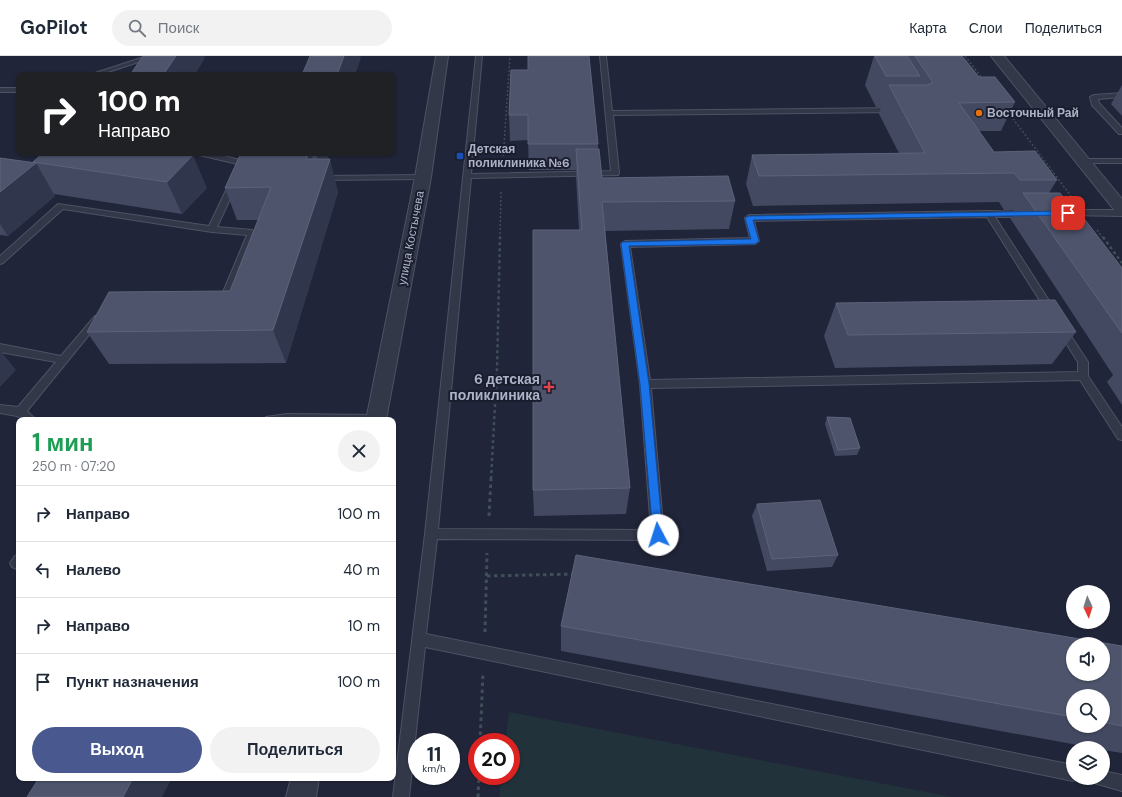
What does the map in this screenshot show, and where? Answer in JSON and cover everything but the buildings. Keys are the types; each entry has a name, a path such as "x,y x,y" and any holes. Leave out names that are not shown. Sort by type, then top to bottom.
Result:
{"street":[{"name":"улица Костычева","path":"377,417 423,177 442,56"},
{"path":"997,56 1122,209"},
{"path":"301,797 304,781"}],"lane":[{"path":"401,797 431,534 479,56"},
{"path":"467,176 615,173 603,56"},
{"path":"146,66 153,57"},
{"path":"102,72 153,57"},
{"path":"0,90 16,90"},
{"path":"1122,95 1094,97 1095,103 1122,132"},
{"path":"610,113 908,110"},
{"path":"208,156 239,173"},
{"path":"212,230 239,173 245,156"},
{"path":"1084,161 1122,161"},
{"path":"313,178 423,177"},
{"path":"0,260 62,206 212,230 252,233 222,306 214,306"},
{"path":"1060,213 1122,212"},
{"path":"989,214 1083,362 1083,376 1122,436"},
{"path":"431,534 658,535 645,384 625,244 755,241 749,218 1036,214"},
{"path":"20,412 105,310"},
{"path":"0,348 64,360"},
{"path":"645,384 1083,376"},
{"path":"0,410 20,412 27,417"},
{"path":"419,639 1066,772"},
{"path":"1110,780 1122,783"}],"path":[{"path":"480,733 488,534 497,369 502,175 510,56"},
{"path":"965,56 984,81"},
{"path":"1008,112 1122,263"},
{"path":"487,576 582,574"},
{"path":"478,797 479,785"}],"shaded area":[{"path":"509,712 953,797 499,797 500,785 520,785 520,733 506,733"}],"place":[{"name":"Восточный Рай","path":"979,113"},
{"name":"Детская поликлиника №6","path":"460,156"},
{"name":"6 детская поликлиника","path":"549,387"}],"route":[{"path":"658,535 645,384 625,244 755,241 749,218 1068,213"}]}
